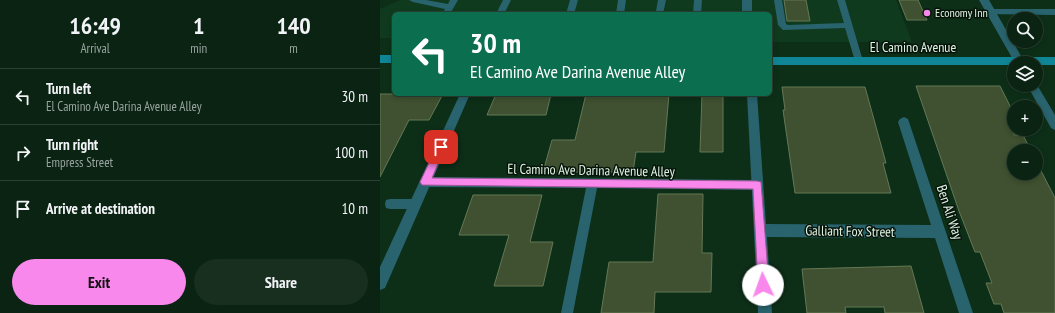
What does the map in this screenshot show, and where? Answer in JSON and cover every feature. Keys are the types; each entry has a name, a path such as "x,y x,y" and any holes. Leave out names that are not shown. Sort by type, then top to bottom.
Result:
{"main road":[{"path":"380,59 392,59"},
{"name":"El Camino Avenue","path":"772,60 1007,62"},
{"name":"El Camino Avenue","path":"1043,61 1055,61"}],"street":[{"path":"747,0 747,12"},
{"path":"984,0 1016,56"},
{"path":"1036,92 1055,125"},
{"path":"380,282 464,96"},
{"path":"752,96 765,313"},
{"name":"Ben Ali Way","path":"904,122 966,313"},
{"name":"Galliant Fox Street","path":"760,230 940,232"}],"lane":[{"path":"414,0 450,7"},
{"path":"501,12 507,0"},
{"path":"571,12 574,0"},
{"path":"620,12 622,0"},
{"path":"660,12 662,0"},
{"path":"697,12 698,0"},
{"path":"778,0 782,24 786,28 848,25"},
{"path":"841,0 859,60"},
{"path":"991,12 1055,12"},
{"name":"El Camino Ave Darina Avenue Alley","path":"425,182 757,185"},
{"path":"567,313 592,184"},
{"path":"390,204 415,204"}],"shaded area":[{"path":"400,0 896,0 912,42 772,42 772,12 392,12 392,38 380,38 380,9"}],"building":[{"path":"784,0 806,0 810,21 787,21"},
{"path":"899,0 918,0 927,20 907,20"},
{"path":"916,86 1000,86 1007,100 1007,136 1024,136 1028,144 1007,144 1007,180 1043,180 1043,175 1055,198 1055,313 1004,313 1001,304 994,304 986,283 992,283 980,252 975,252 959,211"},
{"path":"782,87 865,87 886,163 883,163 891,193 795,193 783,110 785,110"},
{"path":"380,94 392,94 392,96 442,96 429,120 409,120 380,177"},
{"path":"495,96 551,96 546,115 487,115"},
{"path":"586,96 669,96 664,152 636,152 633,172 543,172 552,140 575,140"},
{"path":"702,96 723,96 723,152 700,152"},
{"path":"658,194 703,194 702,253 712,253 711,292 655,292 654,313 601,313 609,262 653,262"},
{"path":"473,195 542,195 530,242 553,242 543,286 494,286 509,235 459,235"},
{"path":"911,266 924,313 885,313 884,307 845,307 846,313 807,313 802,269"}],"place":[{"name":"Economy Inn","path":"927,13"}],"route":[{"path":"441,147 425,182 757,185 763,285"}]}
